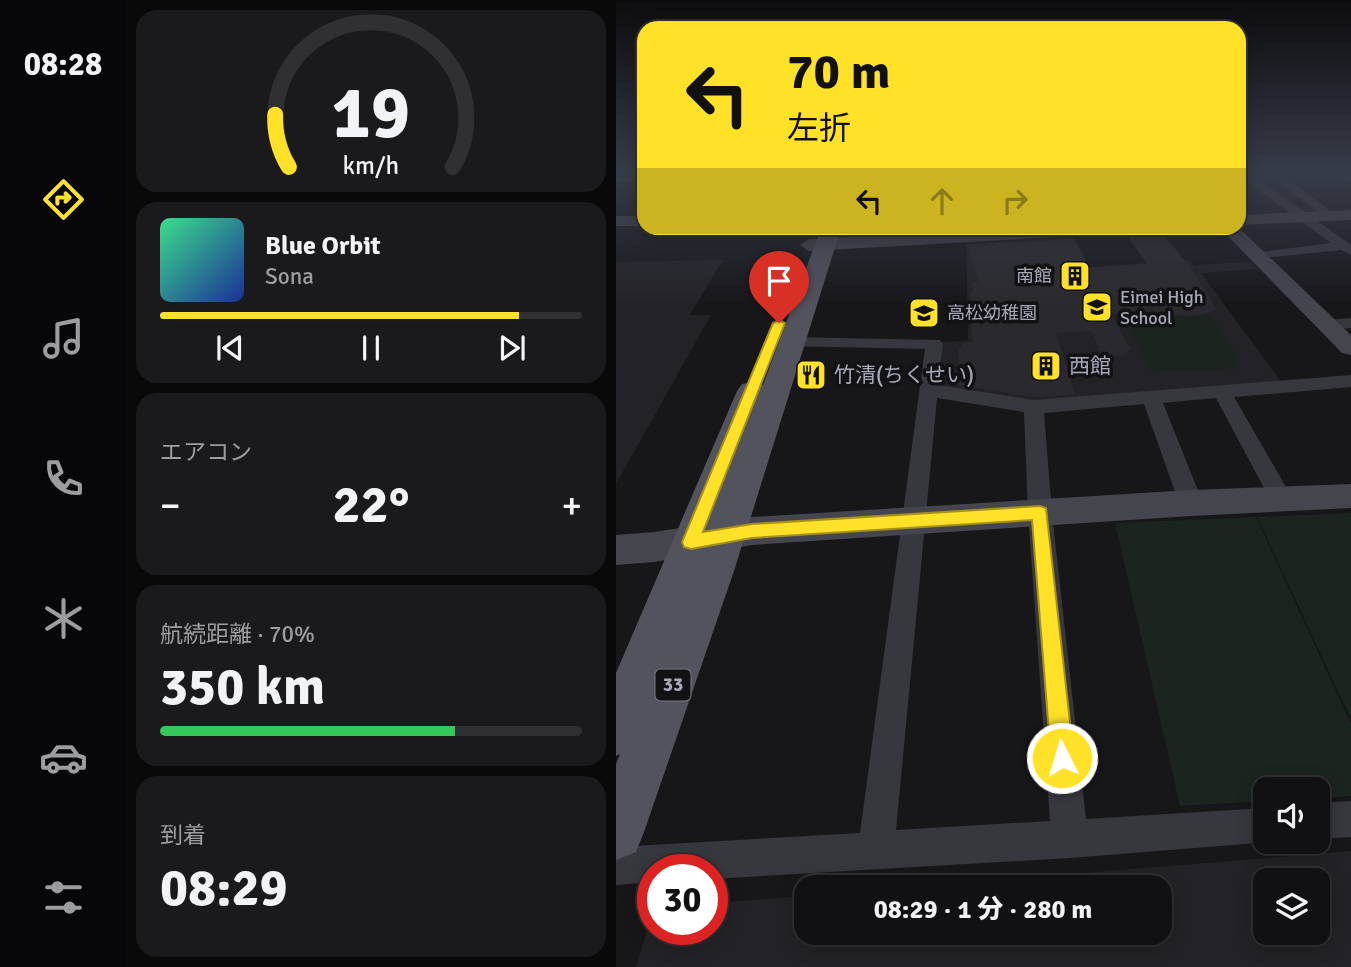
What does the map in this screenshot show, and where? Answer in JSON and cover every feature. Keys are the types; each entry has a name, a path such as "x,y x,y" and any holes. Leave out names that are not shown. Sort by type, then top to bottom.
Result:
{"main road":[{"name":"33","path":"616,731 708,539 790,342 820,236"},
{"name":"33","path":"616,832 659,721 708,539 820,236"}],"street":[{"path":"1246,220 1298,217"},
{"path":"1301,217 1347,248"},
{"path":"616,221 637,221"},
{"path":"820,236 858,235"},
{"path":"1236,235 1351,348"},
{"path":"1259,256 1347,248"},
{"path":"1328,325 1351,323"},
{"path":"790,342 934,344 876,851"},
{"path":"928,390 1034,407 1351,382"},
{"path":"1223,394 1281,499"},
{"path":"1152,399 1191,503"},
{"path":"1034,407 1040,513 1070,840"},
{"path":"616,550 752,531 912,523 1191,503 1351,496"},
{"path":"1330,820 1351,819"},
{"path":"616,866 1253,827"}],"shaded area":[{"name":"Eimei High School","path":"1074,237 1090,267 1189,260 1194,265 1249,262 1257,269 1201,273 1286,388 1045,407 947,392 937,384 941,342 968,341 966,244"},
{"path":"723,260 690,315 711,315 616,484 616,262"},
{"path":"1210,315 1240,360 1234,368 1153,373 1124,321"},
{"path":"1351,513 1351,719 1257,517"},
{"path":"1256,517 1351,724 1351,796 1330,797 1330,777 1253,777 1253,802 1180,806 1115,523"},
{"path":"1351,851 1351,967 636,967 643,945 728,945 728,902 794,897 794,945 1172,945 1172,875 1058,875"}],"building":[{"path":"1164,235 1194,272 1217,310 1197,316 1165,315 1148,311 1111,314 1130,348 1123,356 1100,351 1091,331 1056,333 1075,394 1034,397 957,385 959,348 962,348 962,343 973,342 968,308 972,308 969,293 973,292 972,282 978,282 968,245 1073,239 1090,268 1147,264 1127,236"}],"place":[{"name":"南館","path":"1075,276"},
{"name":"Eimei High School","path":"1097,307"},
{"name":"高松幼稚園","path":"924,313"},
{"name":"西館","path":"1046,366"},
{"name":"竹清(ちくせい)","path":"811,375"}],"route":[{"path":"779,323 691,542 752,531 1040,513 1062,758"}]}
